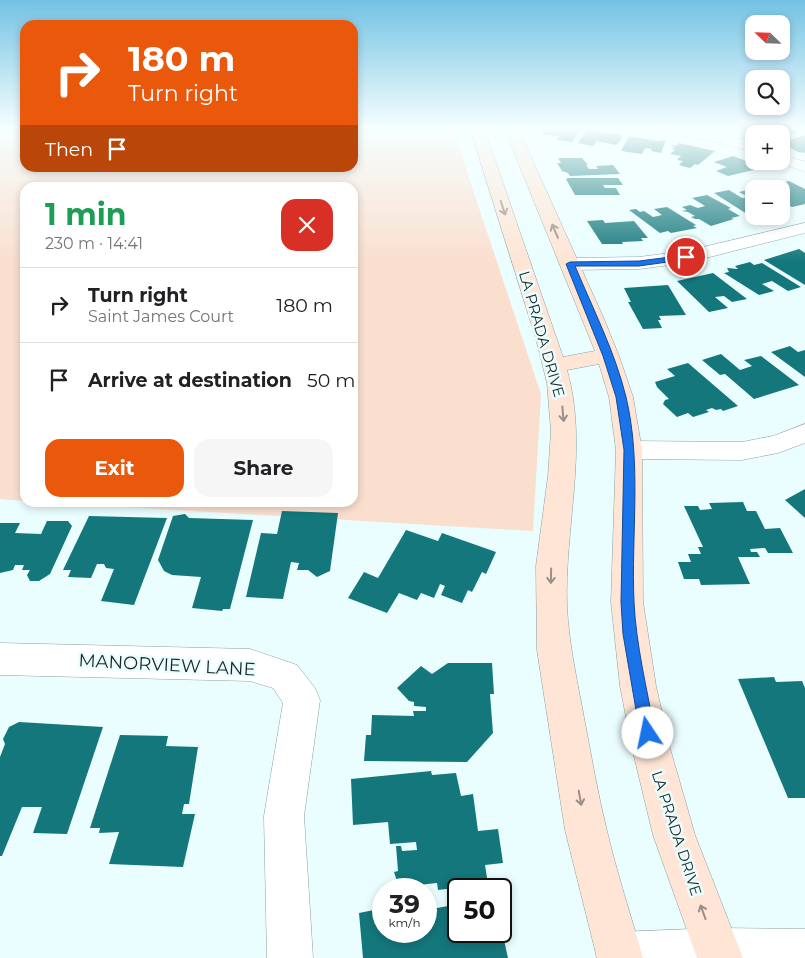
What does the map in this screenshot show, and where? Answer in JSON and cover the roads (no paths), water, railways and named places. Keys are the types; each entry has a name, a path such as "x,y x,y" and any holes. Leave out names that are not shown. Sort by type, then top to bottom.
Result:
{"main road":[{"name":"LA PRADA DRIVE","path":"492,173 554,365 560,390 564,431 562,476 551,566 550,608 554,650 586,830 619,957"},
{"name":"LA PRADA DRIVE","path":"530,173 608,356 621,397 629,450 627,602 638,686 651,748 674,835 718,955"},
{"path":"554,365 608,356"}],"street":[{"path":"570,264 639,263 686,257 805,228"},
{"path":"629,450 742,451 778,444 805,433"},
{"name":"MANORVIEW LANE","path":"0,659 250,665 285,676 302,700 284,816 290,958"},
{"path":"619,957 805,952"}]}
